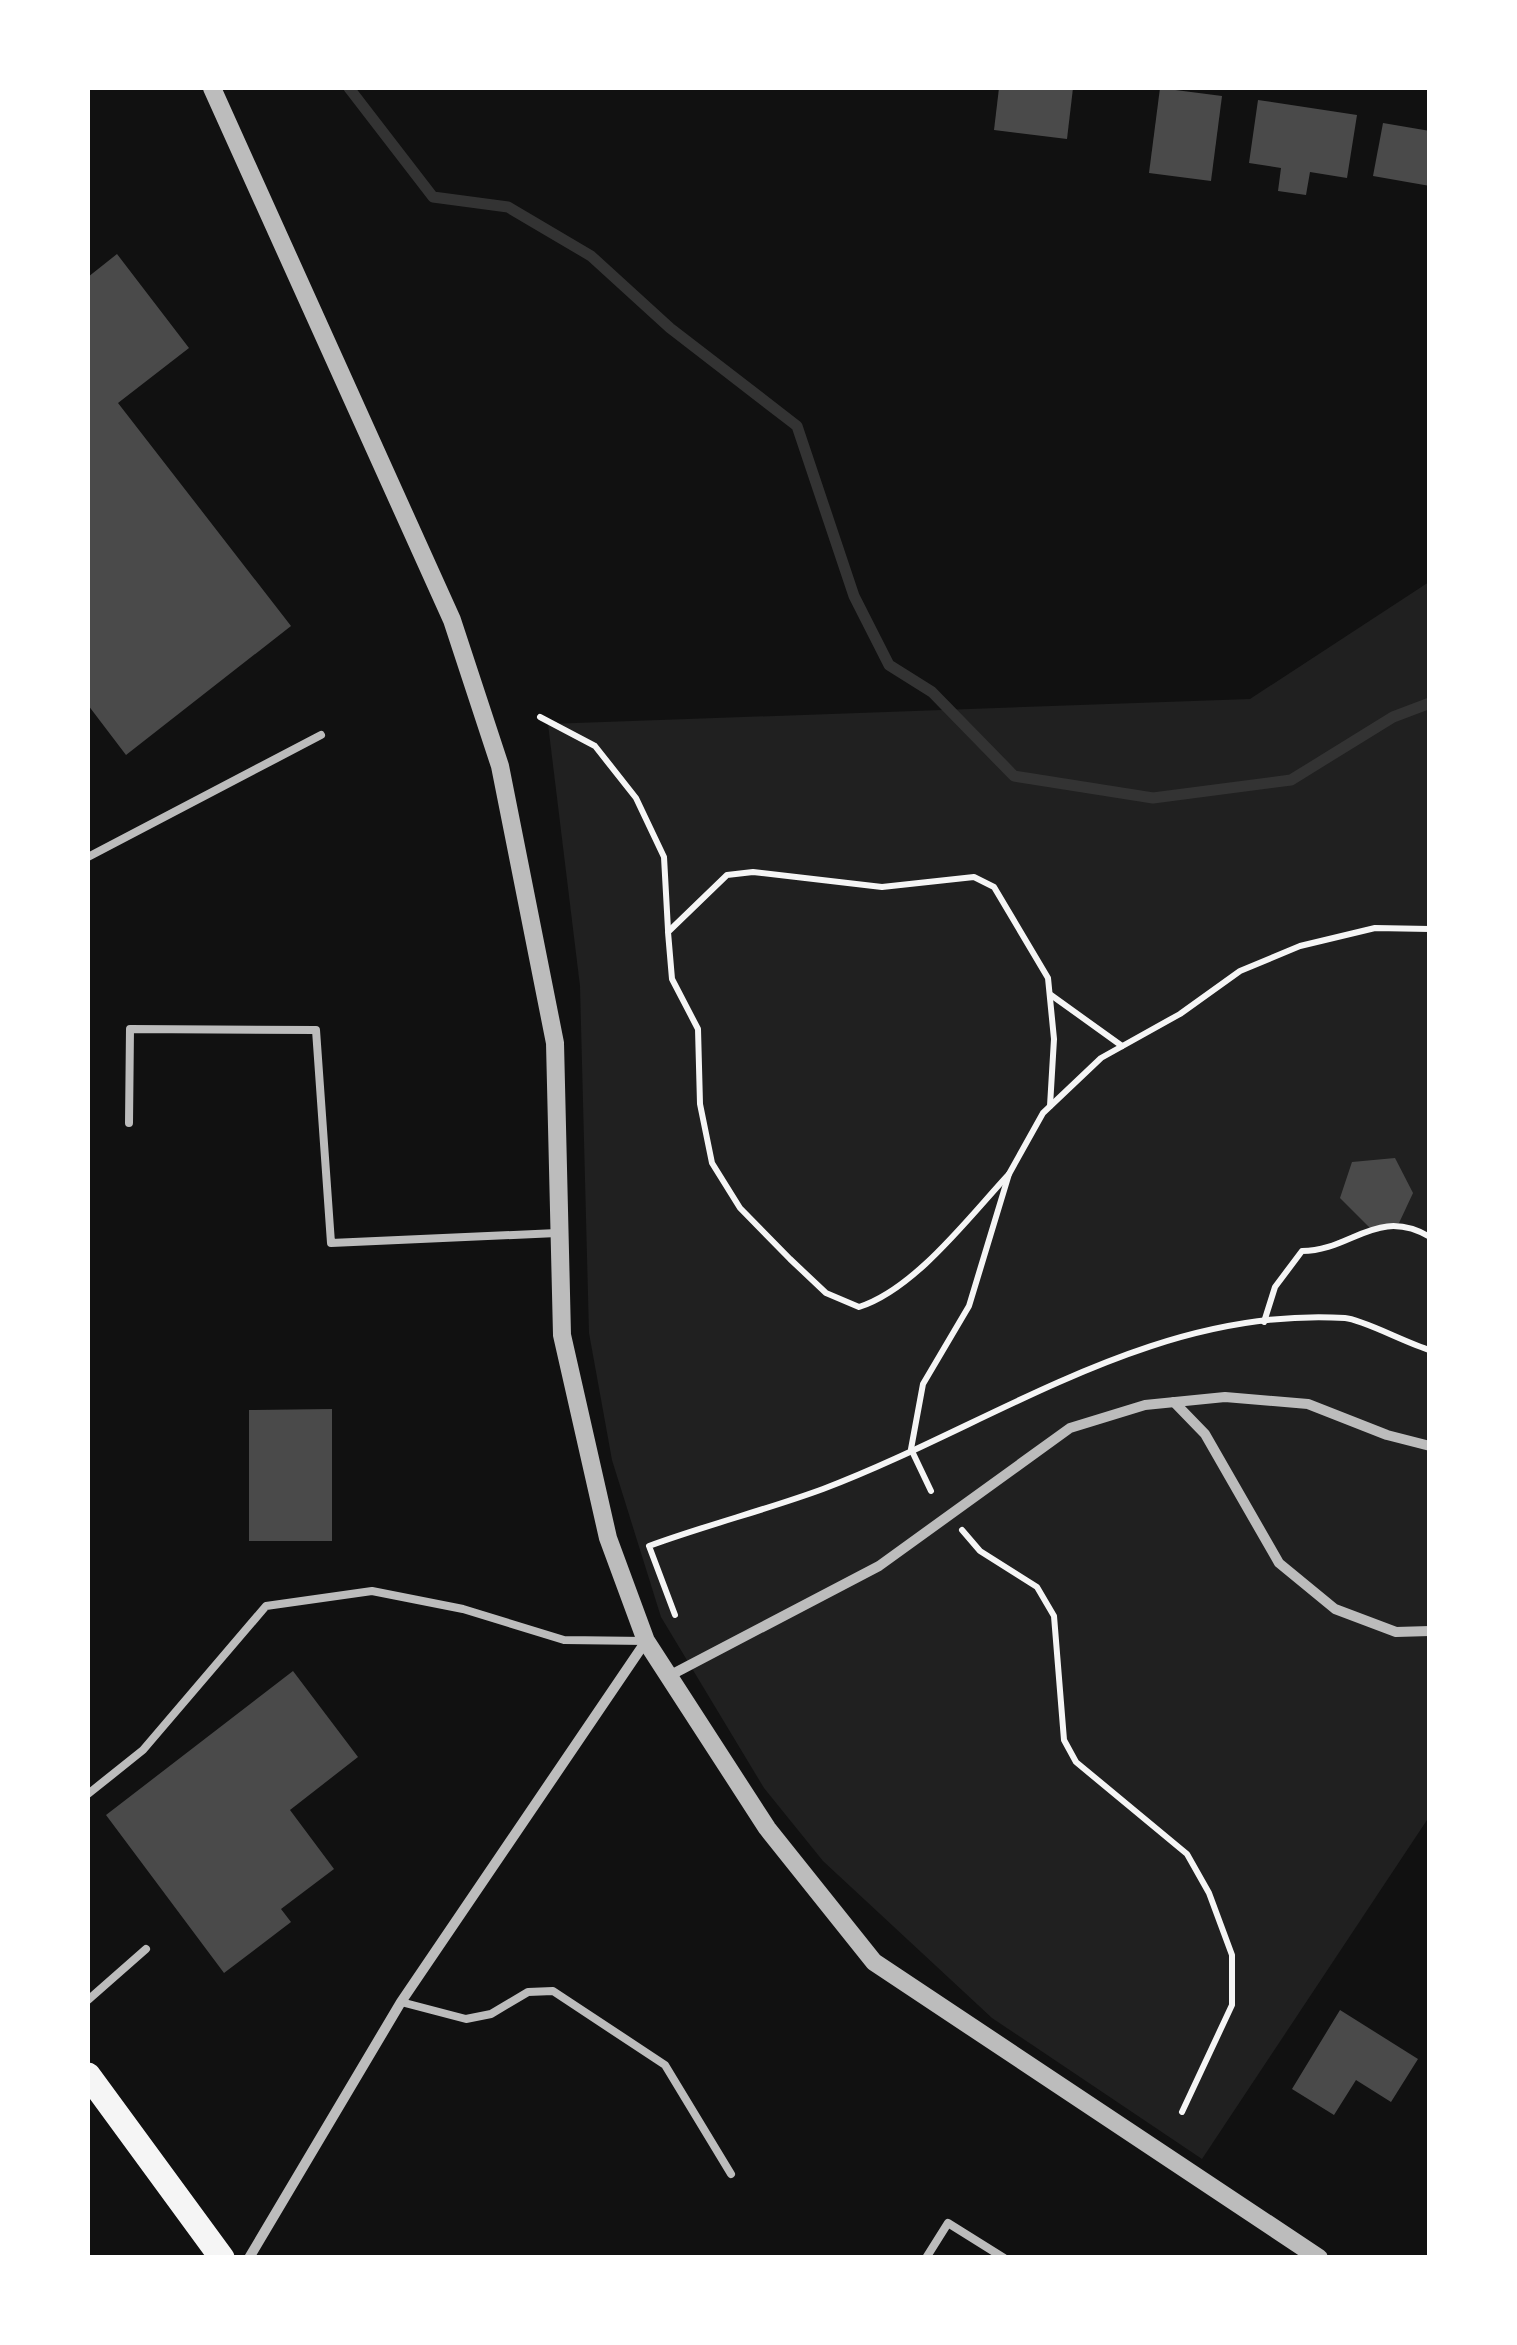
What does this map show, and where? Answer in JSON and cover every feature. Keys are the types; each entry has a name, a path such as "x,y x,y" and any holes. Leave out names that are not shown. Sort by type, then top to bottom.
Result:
{"main road":[{"path":"88,2075 222,2258"}],"street":[{"path":"212,88 452,620 500,766 555,1043 562,1335 608,1538 646,1640 666,1677 767,1828 874,1962 1319,2258"},
{"path":"666,1677 879,1566 1070,1428 1145,1406 1225,1396 1308,1404 1387,1435 1430,1446"},
{"path":"1174,1402 1205,1434 1279,1563 1335,1609 1396,1632 1430,1631"},
{"path":"249,2258 401,2002 646,1640"}],"lane":[{"path":"88,857 322,735"},
{"path":"129,1122 130,1029 316,1030 331,1243 562,1233"},
{"path":"88,1794 143,1750 266,1606 372,1591 463,1609 564,1640 646,1640"},
{"path":"88,2000 146,1949"},
{"path":"401,2002 466,2019 492,2014 528,1992 554,1991 665,2065 732,2174"},
{"path":"926,2258 948,2223 1004,2258"}],"path":[{"path":"540,717 595,746 636,798 664,858 672,979 698,1029 700,1104 712,1163 740,1208 826,1293 858,1307 879,1300 946,1244 1009,1174 1050,1106 1101,1058 1180,1014 1240,971 1300,946 1375,928 1430,928"},
{"path":"668,932 727,874 753,872 882,886 974,877 994,887 1048,978 1054,1039 1050,1106"},
{"path":"1050,995 1122,1046"},
{"path":"932,1492 911,1449 923,1384 969,1306 1009,1174"},
{"path":"1264,1322 1275,1287 1302,1250 1331,1250 1354,1233 1370,1228 1410,1226 1430,1238"},
{"path":"675,1615 649,1546 822,1489 1106,1359 1181,1334 1264,1322 1349,1318 1430,1350"},
{"path":"958,1525 980,1551 1038,1586 1054,1616 1064,1740 1076,1762 1187,1854 1210,1894 1232,1955 1232,2006 1182,2112"}],"shaded area":[{"path":"1429,582 1429,1817 1202,2159 992,2018 823,1861 764,1788 661,1617 612,1460 589,1333 580,986 548,724 1250,699"}],"building":[{"path":"999,88 1073,88 1067,139 994,130"},
{"path":"1160,88 1222,96 1211,181 1149,173"},
{"path":"1258,100 1357,115 1347,178 1310,172 1306,195 1278,191 1281,168 1249,163"},
{"path":"1383,123 1430,131 1430,186 1373,176"},
{"path":"117,254 189,348 118,403 291,626 126,755 88,705 88,277"},
{"path":"1395,1158 1413,1193 1399,1223 1370,1228 1340,1198 1352,1162"},
{"path":"332,1409 332,1541 249,1541 249,1410"},
{"path":"293,1671 358,1757 290,1810 334,1869 281,1909 291,1922 224,1973 106,1815"},
{"path":"1340,2010 1418,2059 1391,2102 1356,2080 1334,2115 1292,2089"}],"waterway":[{"path":"349,88 433,197 508,207 591,256 670,328 797,426 854,596 889,665 932,692 1014,776 1153,798 1291,780 1393,717 1430,703"}]}
